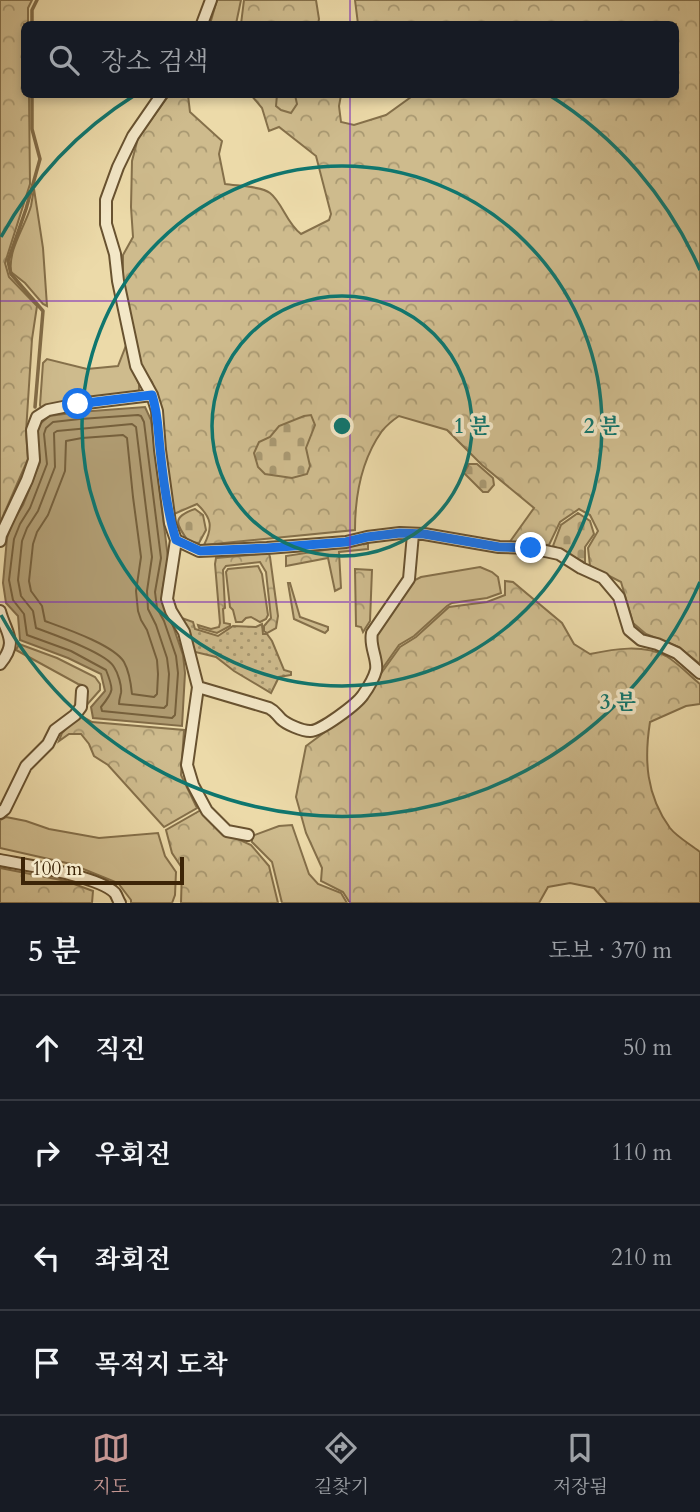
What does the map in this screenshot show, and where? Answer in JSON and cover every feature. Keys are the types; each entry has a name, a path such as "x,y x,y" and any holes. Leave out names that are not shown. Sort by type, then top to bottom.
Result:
{"street":[{"path":"203,21 211,0"},
{"path":"159,98 133,136 118,167 106,200 106,224 115,254 136,366 152,395 157,411 170,523 176,540 167,599 184,632 198,687 187,765 193,785 207,811 226,831 247,835"},
{"path":"0,541 34,460 32,430 37,417 48,410 78,404 152,395"},
{"path":"198,687 269,708 282,720 307,732 314,732 340,715 362,697 374,674 376,668 370,641 372,633 410,579 413,534"},
{"path":"176,540 200,551 424,534 559,554 603,578 619,597 629,630 641,640 677,653 700,673"},
{"path":"0,611 9,632 10,648 0,664"},
{"path":"0,813 5,809 26,766 48,744 55,730 81,707 82,691"},
{"path":"0,860 100,884 115,893 120,903"}],"green space":[{"path":"0,0 32,0 28,8 28,21 21,21 21,98 29,98 30,184 5,263 9,277 37,306 32,339 26,432 28,459 0,523"},
{"path":"217,0 241,0 237,21 211,21"},
{"path":"244,0 316,0 319,19 319,21 241,21"},
{"path":"355,0 700,0 700,664 679,647 646,634 633,623 621,582 590,566 588,548 598,531 590,515 579,509 560,522 549,545 509,543 534,508 482,465 447,430 399,416 382,431 369,453 358,491 355,530 204,545 210,523 202,509 197,504 174,514 160,409 152,382 139,364 123,281 123,255 133,237 132,161 138,138 167,98 188,98 190,112 222,141 219,154 225,184 270,193 301,234 329,220 331,214 316,156 279,127 269,131 262,108 254,98 340,98 341,122 354,125 386,115 410,98 679,98 679,21 358,21"},
{"path":"277,98 296,98 297,104 291,113 276,106"},
{"path":"34,189 43,248 47,306 11,272 12,255 31,206"},
{"path":"127,343 131,365 139,384 139,390 135,394 71,401 41,408 43,363 47,359 87,369 118,366"},
{"path":"311,415 315,425 306,448 310,466 307,474 292,478 265,474 258,467 254,453 259,442 270,437 279,426"},
{"path":"469,464 477,464 493,478 494,485 488,492 483,492 464,473"},
{"path":"195,509 203,515 206,530 199,543 189,542 178,522 182,515"},
{"path":"578,513 590,521 594,534 585,547 585,563 553,546 561,525"},
{"path":"368,544 368,549 339,552 341,588 335,591 328,558 286,566 286,556"},
{"path":"269,554 270,557 278,616 276,628 267,633 264,631 264,626 271,618 266,572 260,562 226,566 223,570 223,609 224,623 230,626 217,633 199,628 198,625 211,629 219,627 220,623 216,558"},
{"path":"258,566 262,574 268,615 260,622 251,617 236,622 230,607 226,572 228,569"},
{"path":"480,567 498,577 501,593 447,606 414,636 399,645 382,669 375,637 384,619 415,580"},
{"path":"355,569 372,570 370,621 363,632 361,627 356,626"},
{"path":"505,581 513,582 562,623 574,644 590,654 628,649 657,652 675,662 700,684 700,704 686,706 650,722 647,764 652,790 662,816 673,831 700,852 700,903 607,903 594,888 570,883 548,887 539,903 350,903 343,892 321,881 322,868 306,833 296,797 306,746 362,700 400,647 416,637 449,607 487,602 505,595"},
{"path":"288,583 300,617 328,627 325,633 294,619"},
{"path":"179,617 193,622 195,629 218,636 233,626 256,627 262,624 263,634 267,634 272,641 284,670 291,672 291,675 279,677 271,693 216,657 191,651"},
{"path":"19,644 57,658 95,677 100,684 100,690 85,707 86,691 82,685 16,650"},
{"path":"80,715 92,722 184,730 181,775 197,808 164,827 108,765 94,756 81,734 69,734 59,741 62,733"},
{"path":"201,810 220,831 251,845 269,866 278,903 181,903 182,868 172,853 166,830"},
{"path":"6,817 49,829 99,838 158,833 165,856 176,872 172,903 131,903 118,883 71,864 0,848 0,820"},
{"path":"292,825 309,874 318,884 341,893 347,903 282,903 272,862 252,842 252,836 279,826"},
{"path":"0,868 66,881 93,891 92,903 0,903"}],"water":[{"path":"145,407 151,420 168,558 162,592 164,608 170,617 183,655 185,673 182,726 93,718 91,707 105,691 101,674 20,640 18,616 6,603 3,583 7,538 40,462 37,433 40,424 49,416"}],"waterway":[{"path":"32,21 32,10 37,0"},
{"path":"32,98 32,129 40,159 8,261 11,274 43,311 35,407"}],"route":[{"path":"78,404 152,395 157,411 170,523 176,540 200,551 346,542 400,533 424,534 499,547 531,548"}]}
